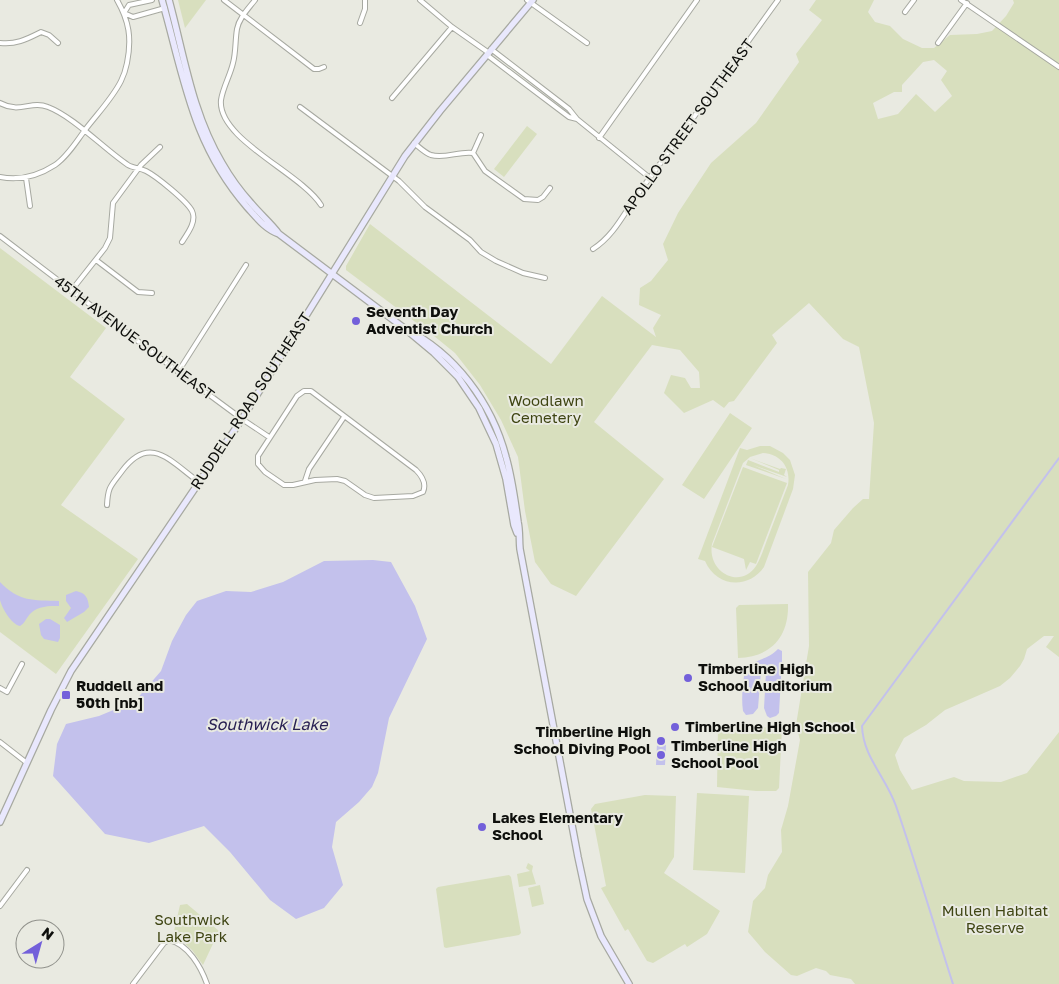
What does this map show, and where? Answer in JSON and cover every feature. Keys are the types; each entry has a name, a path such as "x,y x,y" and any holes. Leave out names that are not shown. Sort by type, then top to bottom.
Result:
{"street":[{"path":"0,177 26,178 56,165 70,151 115,91 124,72 130,45 129,28 124,13 116,0"},
{"path":"124,13 129,6 152,0"},
{"path":"162,0 168,5 196,105 212,144 237,185 279,234 404,328 434,353 458,377 491,430 501,459 514,525 518,535 574,841 587,899 601,936 629,984"},
{"path":"224,0 314,69 319,70 324,67"},
{"path":"254,0 243,14 237,28 234,60 221,102 224,115 232,130 315,195 321,205"},
{"path":"360,23 365,10 365,0"},
{"path":"420,0 452,27 569,109 576,119 650,178"},
{"path":"599,138 697,0"},
{"name":"APOLLO STREET SOUTHEAST","path":"592,248 603,242 617,226 778,0"},
{"path":"905,12 914,0"},
{"path":"961,0 1059,67"},
{"path":"530,1 587,43"},
{"name":"RUDDELL ROAD SOUTHEAST","path":"0,822 71,671 242,419 414,143 530,1"},
{"path":"938,43 967,4"},
{"path":"124,13 133,17 168,5"},
{"path":"392,98 452,27"},
{"path":"0,43 22,42 41,32 49,35 58,43"},
{"path":"489,52 569,117 576,119"},
{"path":"0,103 8,107 17,108 35,105 47,106 66,117 130,166 146,171 187,203 193,212 192,225 182,242"},
{"path":"300,107 392,176 426,207 470,240 480,252 523,273 545,278"},
{"path":"472,153 481,135"},
{"path":"414,143 430,154 442,156 465,152 472,153 485,170 524,199 538,200 550,188"},
{"path":"71,291 105,248 110,238 113,203 138,168 160,147"},
{"path":"26,178 30,206"},
{"name":"45TH AVENUE SOUTHEAST","path":"0,236 178,372 269,437"},
{"path":"96,260 138,292 152,294"},
{"path":"178,372 246,265"},
{"path":"304,391 311,392 416,470 425,486 423,492 413,496 374,498 365,495 341,479 305,481 293,485 284,485 260,468 257,460 269,437 297,396 304,391"},
{"path":"305,481 310,469 344,417"},
{"path":"107,505 108,489 133,458 138,454 146,452 156,452 199,482"},
{"path":"0,688 7,692 22,664"},
{"path":"0,742 27,763"},
{"path":"0,906 27,870"},
{"path":"133,984 164,943 169,940 176,941 185,948 200,968 207,984"}],"green space":[{"path":"178,0 206,0 185,28"},
{"path":"816,0 874,0 868,12 875,22 890,26 903,39 922,48 934,48 950,35 977,34 992,31 1006,16 1014,3 1013,0 1059,0 1059,657 1046,647 1054,636 1044,636 1027,649 1020,666 1000,686 945,710 926,725 904,738 895,755 900,770 912,790 954,777 964,781 1001,782 1027,773 1059,732 1059,984 855,984 851,979 830,975 826,971 816,968 797,976 791,975 765,952 748,932 753,901 765,888 768,875 782,852 781,830 788,806 800,740 796,725 809,646 808,572 831,543 834,530 863,499 869,499 874,423 859,347 843,339 809,303 772,335 777,343 734,401 729,402 724,408 713,400 684,413 664,393 671,375 685,378 691,388 700,388 699,372 680,350 652,345 594,422 664,479 576,596 551,584 535,562 525,511 518,457 501,420 480,385 455,353 346,270 346,266 370,224 551,364 602,296 656,337 653,328 661,315 639,305 640,288 651,281 668,260 663,244 678,213 711,163 756,123 799,62 796,54 822,20 809,10","holes":["934,60 947,71 941,80 952,96 935,112 916,94 898,114 878,119 873,103 894,92 902,92 902,85 923,62"]},
{"path":"527,126 537,134 504,177 494,169"},
{"path":"0,248 106,328 70,377 125,419 61,505 138,559 56,674 0,632"},
{"path":"730,413 752,428 704,499 682,485"},
{"path":"760,446 770,446 783,453 790,460 795,475 793,489 764,567 750,579 733,582 717,576 710,570 705,561 698,559 740,448 747,450","holes":["763,453 780,459 783,463 788,473 788,485 756,566 742,577 734,577 720,570 715,563 712,554 712,544 743,463 750,457"]},
{"path":"750,458 780,469 786,469 784,475 787,477 753,465 786,479 746,465 748,460 779,472 779,470"},
{"path":"743,467 787,483 756,564 750,562 746,570 744,559 712,547"},
{"path":"788,604 785,626 776,643 760,654 738,658 736,608 739,605"},
{"path":"721,726 782,728 779,788 776,791 717,787 718,728"},
{"path":"697,793 749,796 745,873 693,870"},
{"path":"645,795 676,796 674,857 664,873 720,911 707,934 687,947 685,944 653,963 647,961 628,929 625,931 601,888 606,886 591,809 595,804"},
{"path":"528,863 533,866 532,871 536,884 519,887 517,874 530,871 526,868"},
{"path":"509,875 511,877 521,933 519,935 444,947 436,889 438,887"},
{"path":"540,885 544,904 532,907 528,888"},
{"name":"Southwick Lake Park","path":"187,904 219,931 203,965 192,950 175,935 174,931 180,905"}],"water":[{"name":"Southwick Lake","path":"373,560 391,562 415,606 427,639 389,718 378,773 372,787 359,802 336,822 332,847 343,885 324,908 296,919 270,900 230,852 204,826 149,843 105,834 53,776 57,744 66,724 99,716 135,701 161,671 172,641 186,615 197,601 226,591 251,592 283,582 324,561"},
{"path":"0,582 20,597 34,600 59,601 59,606 37,609 31,613 22,625 17,625 7,615 1,603"},
{"path":"76,591 86,596 89,607 67,622 64,618 71,608 66,601 66,595"},
{"path":"46,619 50,619 60,625 60,638 58,642 44,639 41,635 39,624"},
{"path":"778,649 782,651 779,713 770,718 767,716 764,708 766,672 763,670 761,671 758,708 753,714 746,715 743,711 742,700 745,669"},
{"name":"Timberline High School Pool","path":"657,744 666,745 665,765 656,765"}],"waterway":[{"path":"953,984 896,806 866,748 862,726 1059,458"}],"place":[{"name":"Seventh Day Adventist Church","path":"356,321"},
{"name":"Timberline High School Auditorium","path":"688,678"},
{"name":"Ruddell and 50th [nb]","path":"66,695"},
{"name":"Timberline High School","path":"675,727"},
{"name":"Timberline High School Diving Pool","path":"661,741"},
{"name":"Timberline High School Pool","path":"661,755"},
{"name":"Lakes Elementary School","path":"482,827"}],"park label":[{"name":"Woodlawn Cemetery","path":"546,410"},
{"name":"Mullen Habitat Reserve","path":"995,920"}]}
